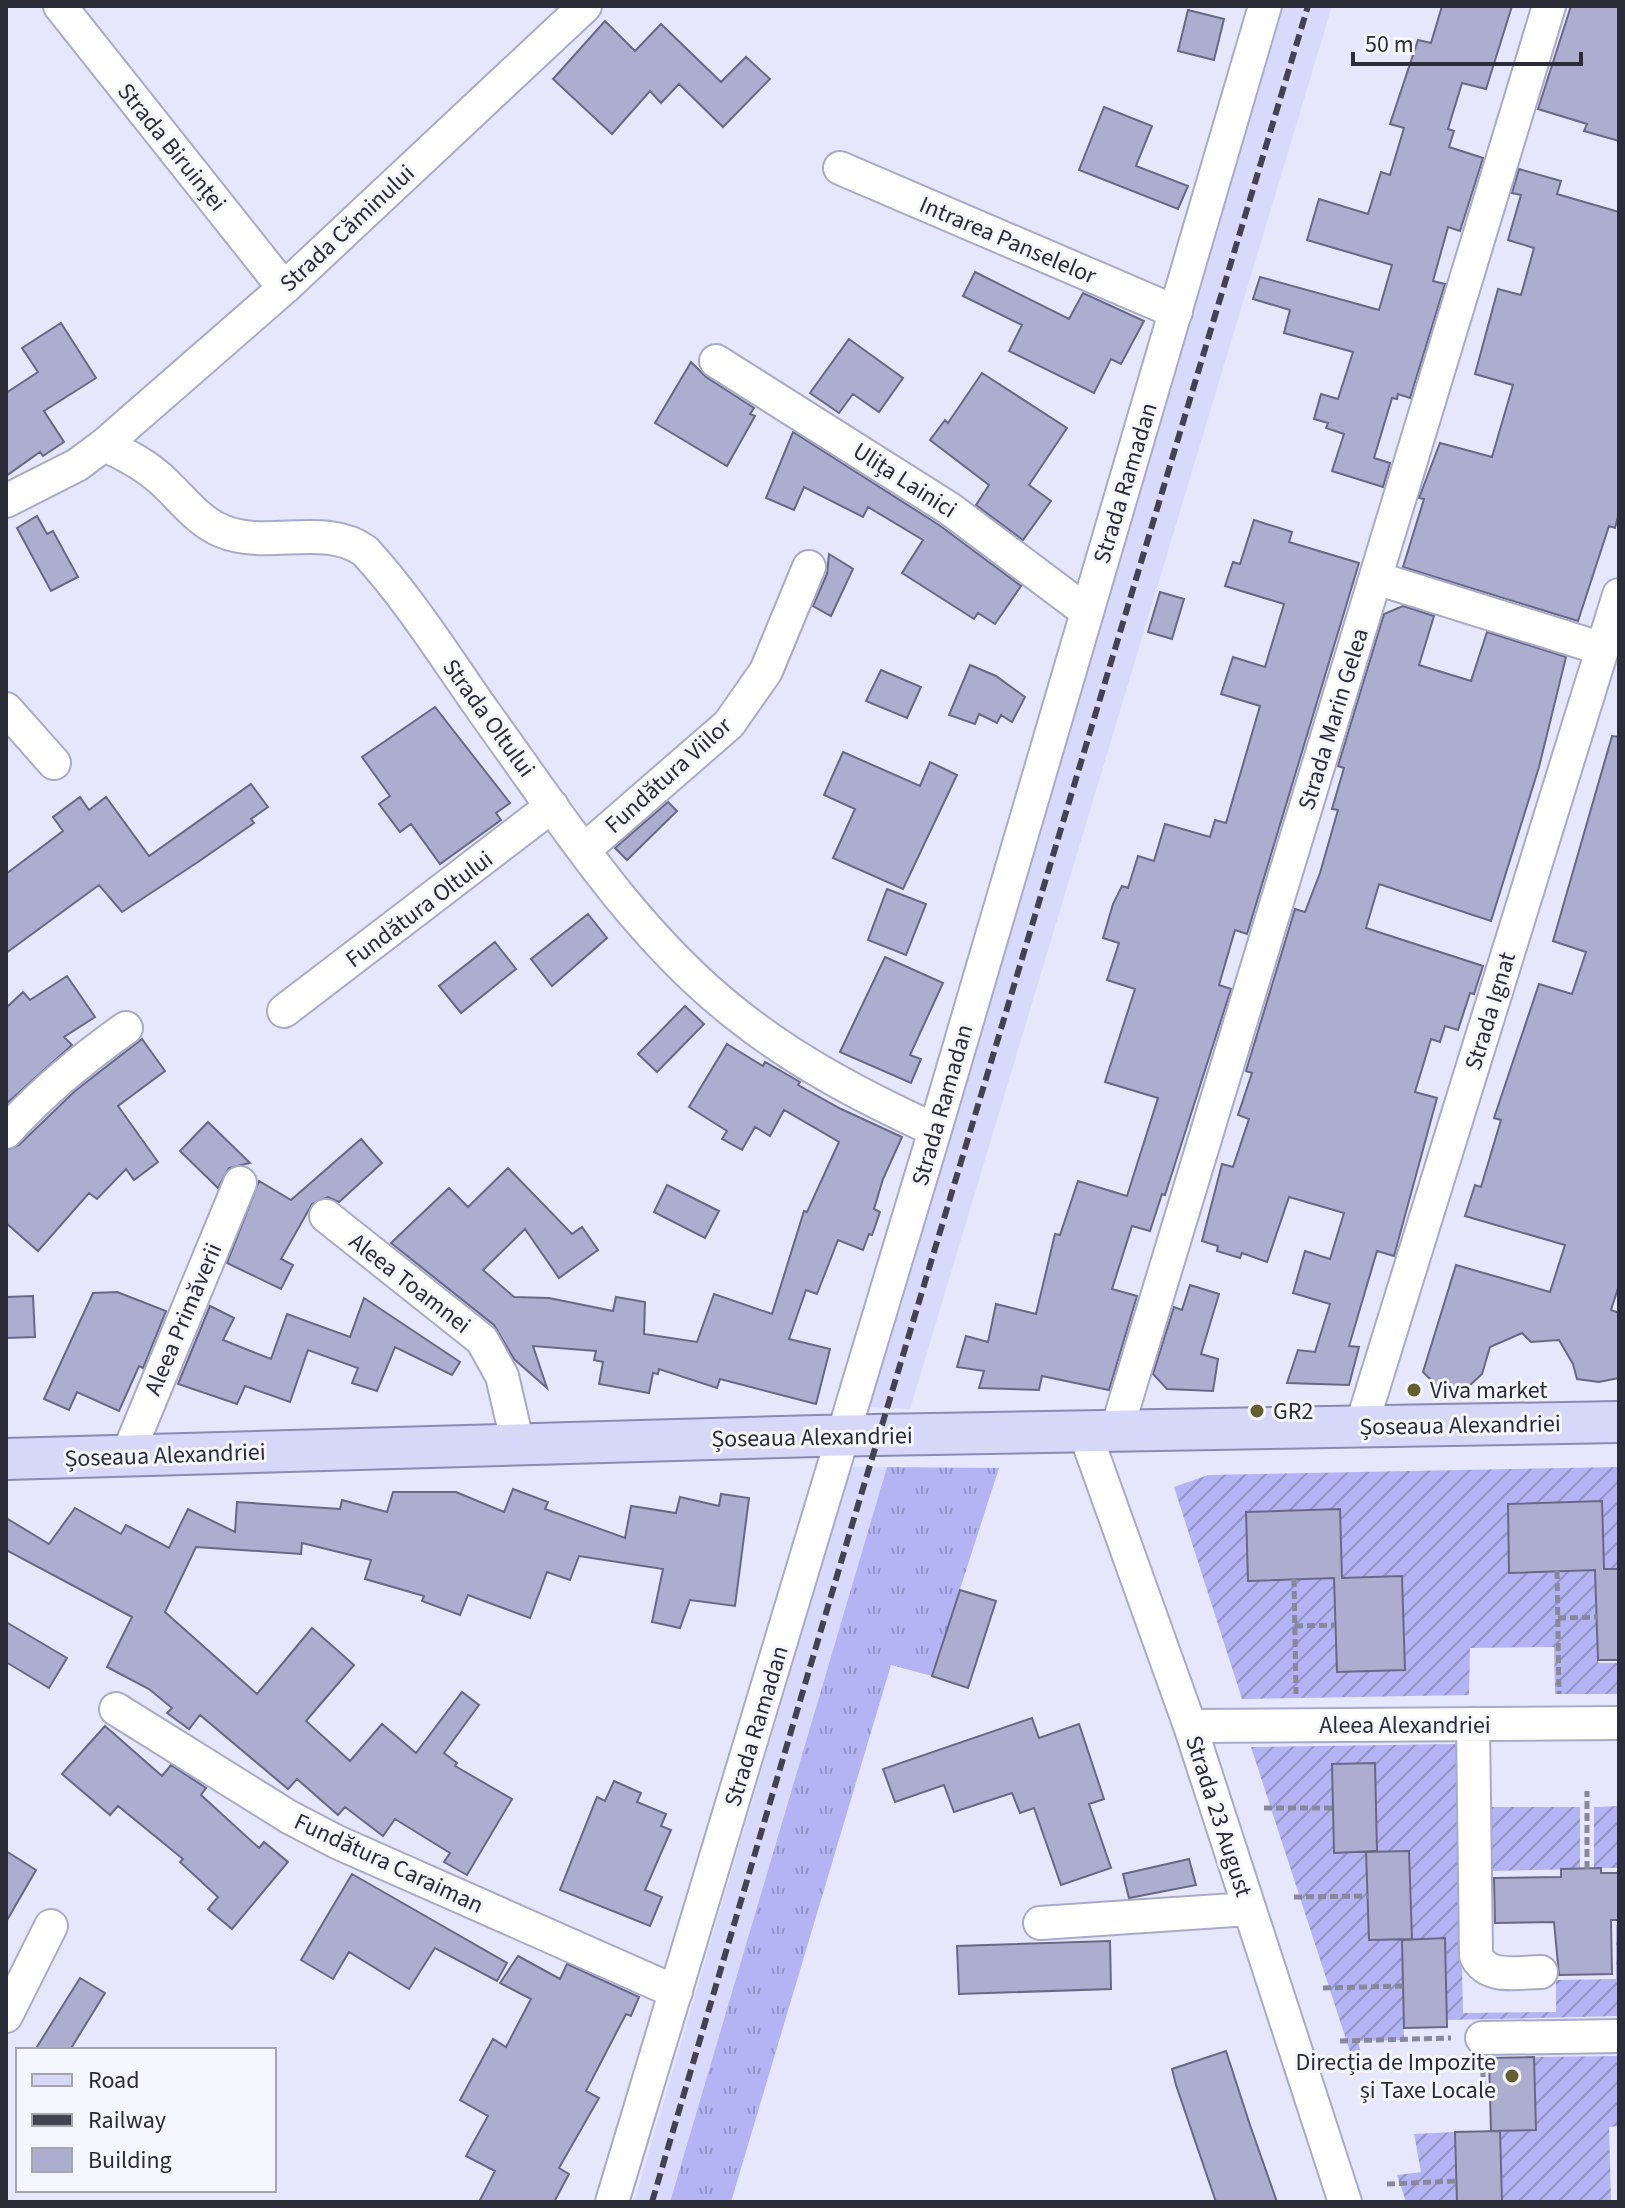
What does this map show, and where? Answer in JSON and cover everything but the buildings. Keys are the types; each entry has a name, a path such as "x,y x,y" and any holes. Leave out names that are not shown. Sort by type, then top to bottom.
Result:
{"main road":[{"name":"Șoseaua Alexandriei","path":"6,1459 843,1436 1619,1422"}],"street":[{"name":"Strada Biruinței","path":"60,6 284,288"},
{"name":"Strada Ramadan","path":"612,2202 935,1130 1265,6"},
{"name":"Strada Marin Gelea","path":"1101,1432 1376,578 1549,6"},
{"name":"Strada Căminului","path":"104,445 284,288 567,12"},
{"name":"Intrarea Panselelor","path":"840,168 1176,312"},
{"name":"Ulița Lainici","path":"716,361 928,493 1086,611"},
{"path":"6,501 77,465 104,445"},
{"name":"Strada Oltului","path":"104,445 149,469 197,515 221,531 247,538 336,538 352,541 365,551 584,850 641,921 735,1013 807,1064 935,1130"},
{"name":"Fundătura Viilor","path":"584,850 729,724 766,671 809,567"},
{"path":"1376,578 1603,649"},
{"name":"Strada Ignat","path":"1361,1427 1619,595"},
{"path":"6,709 54,763"},
{"name":"Fundătura Oltului","path":"284,1011 552,806"},
{"path":"6,1132 43,1093 126,1028"},
{"name":"Aleea Primăverii","path":"127,1456 240,1183"},
{"name":"Aleea Toamnei","path":"326,1216 482,1340 502,1376 518,1445"},
{"name":"Strada 23 August","path":"1101,1432 1190,1726 1345,2202"},
{"name":"Fundătura Caraiman","path":"116,1709 289,1817 337,1842 676,1992"},
{"name":"Aleea Alexandriei","path":"1190,1726 1619,1723"},
{"path":"1473,1724 1476,1956 1484,1969 1492,1973 1541,1972"},
{"path":"1040,1923 1249,1909"},
{"path":"6,2016 51,1926"},
{"path":"1482,2038 1619,2036"}],"path":[{"path":"1557,1571 1559,1723"},
{"path":"1294,1579 1296,1725"},
{"path":"1557,1618 1597,1617"},
{"path":"1295,1626 1335,1625"},
{"path":"1587,1791 1587,1869"},
{"path":"1264,1808 1333,1808"},
{"path":"1294,1897 1368,1896"},
{"path":"1323,1988 1404,1986"},
{"path":"1340,2041 1482,2038"},
{"path":"1387,2184 1456,2181"}],"shaded area":[{"path":"1284,6 1332,6 910,1409 864,1407"},
{"path":"851,1467 887,1467 670,2202 634,2202"}],"green space":[{"path":"887,1467 999,1468 932,1676 891,1665 731,2202 670,2202"},
{"path":"1619,1467 1619,1569 1604,1569 1601,1501 1508,1504 1510,1572 1595,1570 1598,1663 1619,1663 1619,1694 1555,1694 1554,1647 1470,1648 1469,1695 1242,1699 1174,1487 1208,1475","holes":["1340,1509 1342,1578 1402,1576 1405,1669 1337,1671 1334,1578 1248,1581 1246,1512"]},
{"path":"1457,1744 1463,2013 1556,2012 1556,1980 1616,1979 1616,1925 1619,1925 1619,2016 1447,2020 1445,1939 1412,1939 1409,1851 1377,1852 1375,1763 1335,1853 1366,1852 1369,1940 1402,1939 1404,2040 1358,2041 1365,2069 1356,2070 1251,1747"},
{"path":"1619,1806 1619,1868 1594,1868 1594,1807"},
{"path":"1491,1807 1580,1807 1580,1869 1491,1871"},
{"path":"1619,2056 1619,2126 1609,2127 1611,2202 1502,2202 1500,2131 1535,2129 1534,2057"},
{"path":"1455,2132 1457,2202 1406,2202 1397,2175 1421,2172 1414,2134"}],"railway":[{"path":"652,2202 1308,6"}],"place":[{"name":"Viva market","path":"1414,1390"},
{"name":"GR2","path":"1257,1411"},
{"name":"Direcția de Impozite și Taxe Locale","path":"1512,2076"}]}
